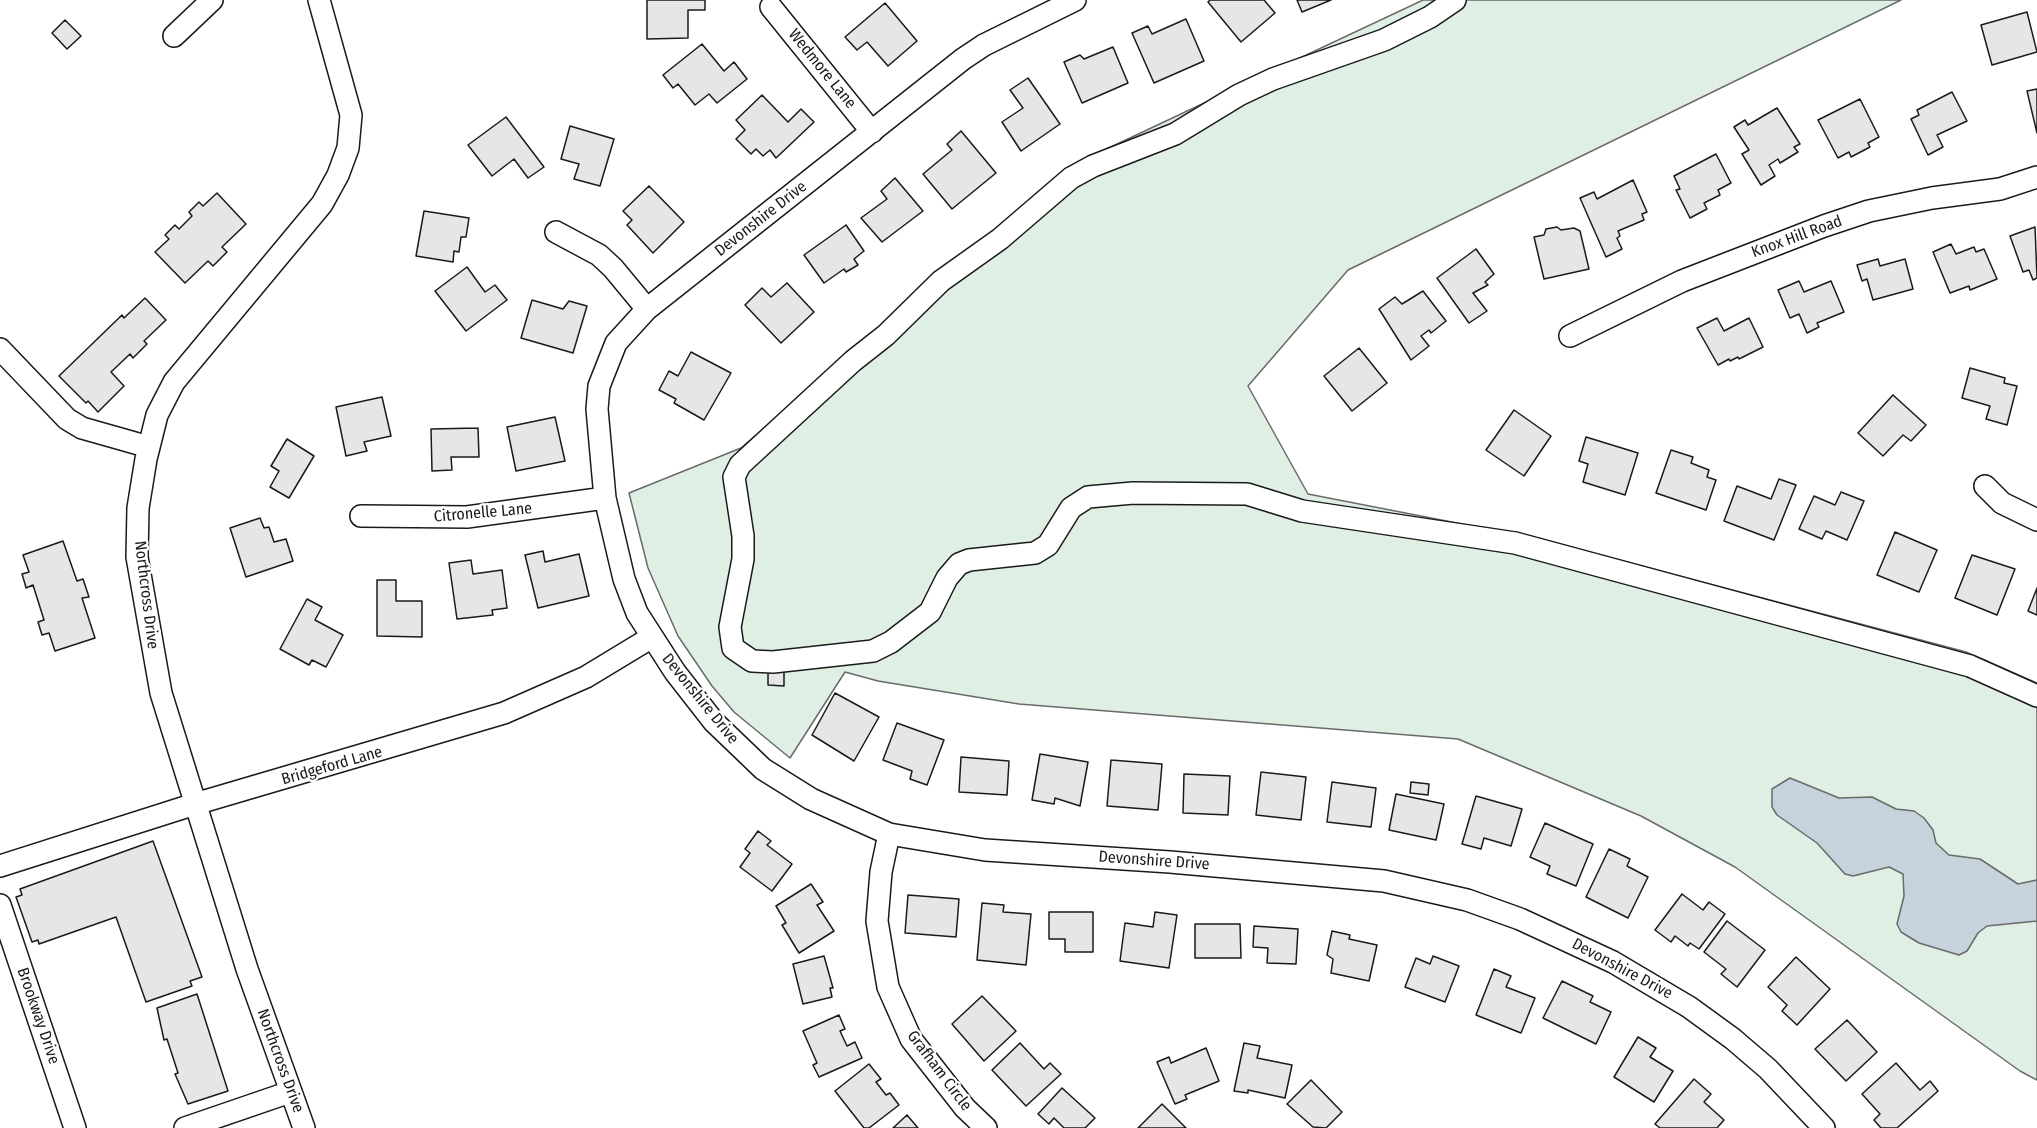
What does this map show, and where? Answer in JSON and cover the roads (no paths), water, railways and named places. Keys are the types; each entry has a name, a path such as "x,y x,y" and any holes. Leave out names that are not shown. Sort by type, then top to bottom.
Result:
{"street":[{"path":"174,36 212,0"},
{"name":"Northcross Drive","path":"304,1128 247,969 160,693 137,557 138,508 149,447 157,415 174,382 224,319 322,204 338,175 348,148 351,116 319,0"},
{"name":"Devonshire Drive","path":"1075,0 984,45 647,309 616,344 599,386 599,448 605,498 624,579 637,613 675,672 714,722 763,769 811,800 889,834 985,850 1182,863 1384,880 1467,900 1520,919 1613,962 1689,1006 1767,1069 1824,1128"},
{"path":"1455,0 1430,17 1384,40 1273,79 1239,95 1175,134 1093,166 1071,178 1000,239 941,281 886,335 853,361 740,465 734,477 743,537 743,559 730,627 733,648 752,661 772,662 862,655 891,642 930,612 947,578 959,564 969,560 1035,553 1048,544 1071,508 1088,496 1133,493 1247,494 1302,511 1515,543 1970,666 2037,696"},
{"name":"Wedmore Lane","path":"771,7 872,132"},
{"name":"Knox Hill Road","path":"1570,336 1682,280 1824,226 1869,211 1932,198 2000,189 2037,177"},
{"path":"556,232 599,255 647,309"},
{"path":"0,350 67,419 82,428 149,447"},
{"path":"1985,486 2002,503 2037,520"},
{"name":"Citronelle Lane","path":"361,516 467,518 605,498"},
{"name":"Bridgeford Lane","path":"0,866 195,804 504,713 586,677 615,662 652,637"},
{"name":"Grafham Circle","path":"889,834 881,872 877,921 888,987 911,1039 965,1108 986,1128"},
{"name":"Brookway Drive","path":"0,905 75,1128"},
{"path":"185,1128 290,1092"}]}
